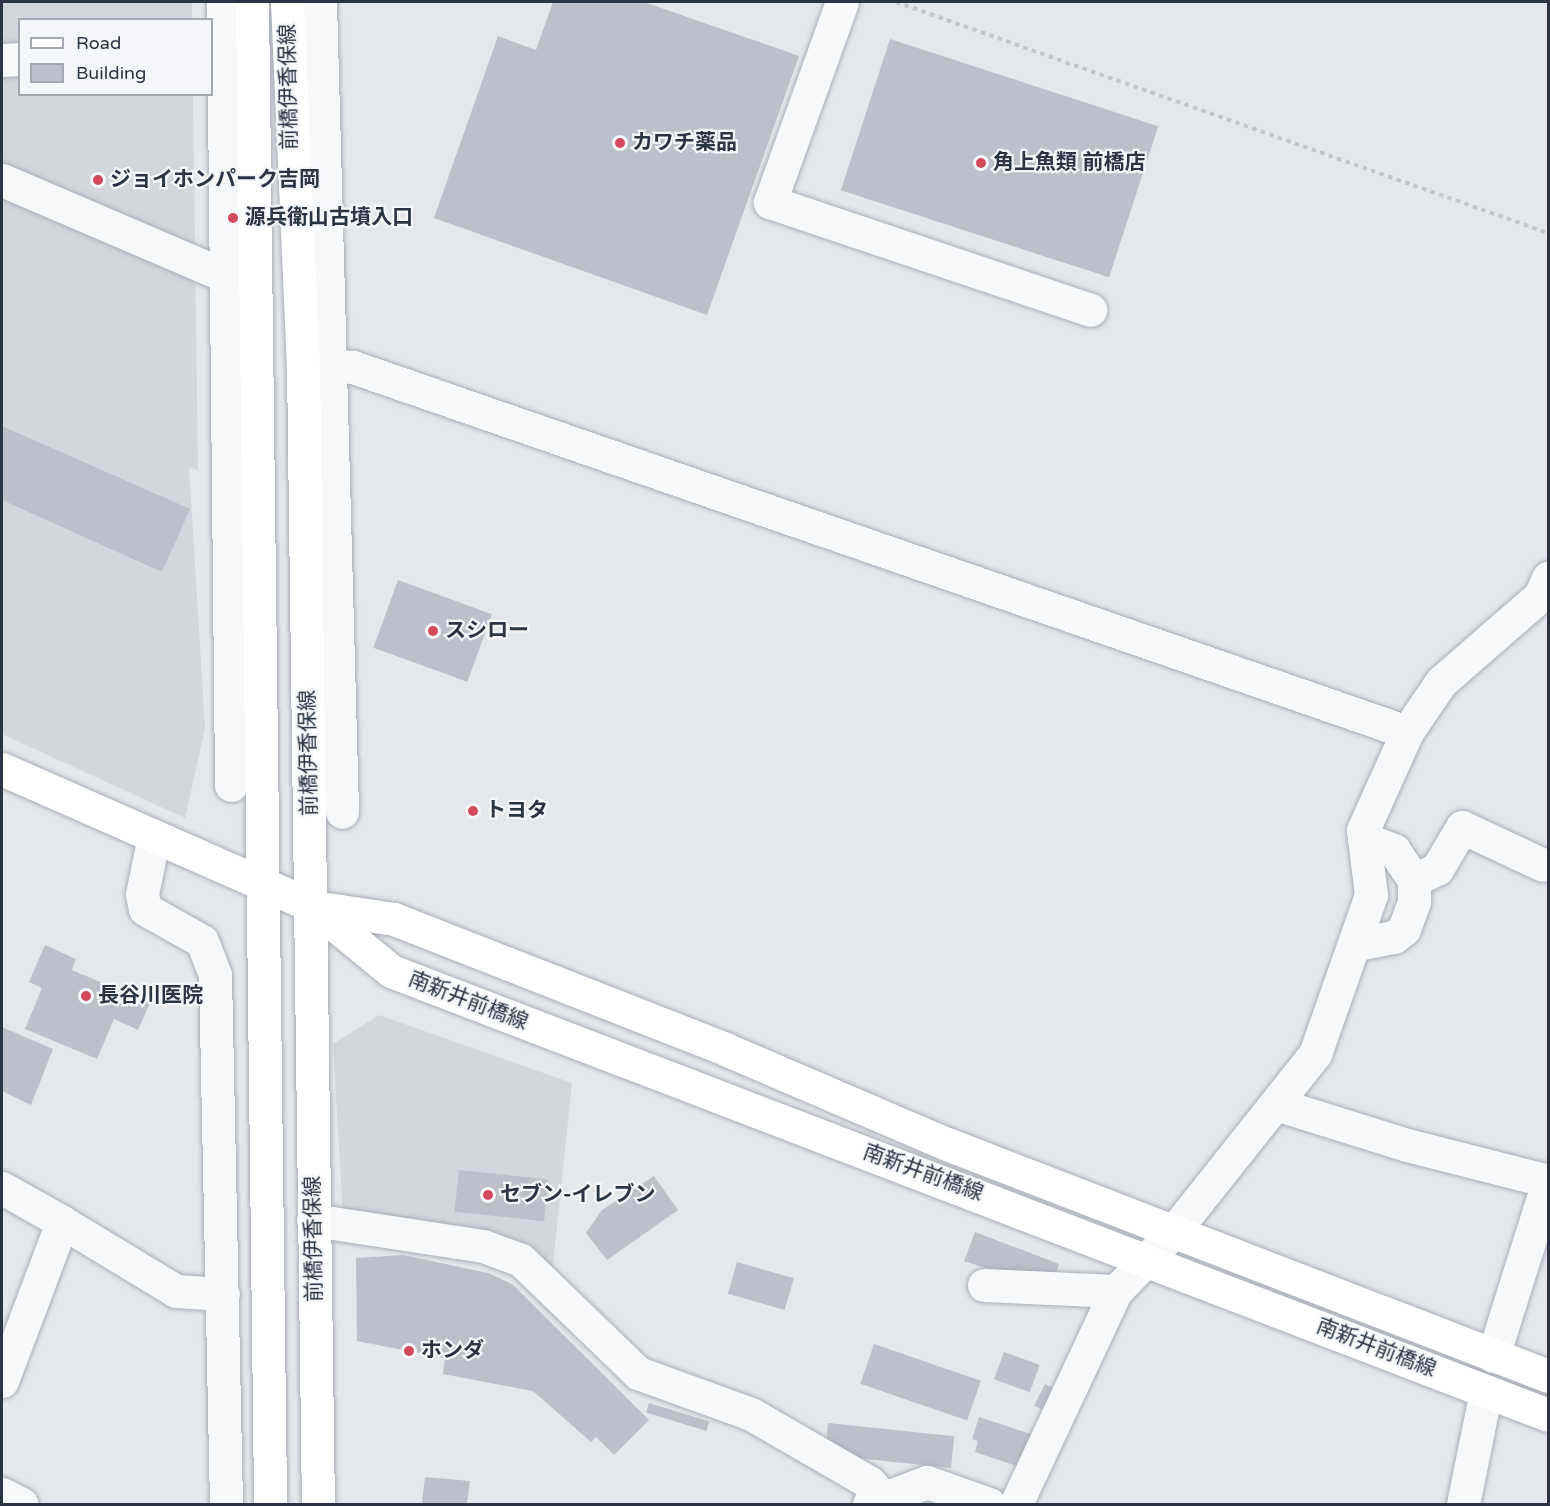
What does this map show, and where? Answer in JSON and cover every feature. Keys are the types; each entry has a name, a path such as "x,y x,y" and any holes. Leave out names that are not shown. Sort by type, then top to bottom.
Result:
{"main road":[{"name":"前橋伊香保線","path":"252,2 229,58 256,287 262,638 270,1504"},
{"name":"前橋伊香保線","path":"287,2 288,114 317,365 324,697 312,906 313,1220 318,1504"},
{"name":"南新井前橋線","path":"2,769 312,906 391,971 1548,1415"},
{"name":"南新井前橋線","path":"312,906 394,919 1174,1231 1548,1376"}],"street":[{"path":"223,2 229,58 223,277 231,786"},
{"path":"320,2 317,365 353,367 1407,732"},
{"path":"842,2 770,202 1090,310"},
{"path":"2,60 18,59"},
{"path":"288,114 320,114"},
{"path":"2,180 223,277 256,287"},
{"path":"1016,1504 1116,1291 1143,1258 1174,1231 1279,1105 1315,1054 1357,944 1371,895 1364,839 1376,795 1407,732 1442,682 1540,596 1548,578"},
{"path":"227,638 262,638"},
{"path":"324,697 342,812"},
{"path":"1414,880 1432,874 1462,827 1543,865"},
{"path":"154,836 142,894 145,909 202,940 215,975 226,1504"},
{"path":"1357,944 1394,937 1404,929 1414,901 1414,880 1394,850 1364,839"},
{"path":"1279,1105 1407,1145 1548,1181 1493,1356"},
{"path":"2,1188 176,1291 222,1294"},
{"path":"313,1220 483,1246 521,1260 638,1373 751,1414 869,1482 876,1500 927,1482 977,1502"},
{"path":"2,1382 62,1222"},
{"path":"984,1285 1116,1291"},
{"path":"1463,1504 1485,1391"},
{"path":"2,1494 22,1504"}],"path":[{"path":"896,2 1548,233"}],"shaded area":[{"path":"2,2 192,2 192,18 18,18 18,96 193,96 198,470 189,467 205,728 185,818 2,734"},
{"path":"379,1015 572,1083 552,1273 343,1215 333,1044"}],"building":[{"path":"553,2 644,2 799,56 707,315 434,218 498,36 536,50"},
{"path":"890,39 1158,126 1109,277 841,190"},
{"path":"2,426 190,509 162,572 2,500"},
{"name":"スシロー","path":"398,580 492,614 467,682 373,648"},
{"name":"長谷川医院","path":"45,945 76,959 72,970 150,1003 138,1030 114,1019 97,1059 25,1029 42,988 29,982"},
{"path":"2,1027 53,1049 31,1105 2,1091"},
{"path":"459,1170 549,1179 544,1221 455,1212"},
{"path":"654,1176 678,1210 607,1260 586,1233 602,1210"},
{"path":"975,1232 1059,1264 1050,1289 964,1261"},
{"path":"403,1255 488,1273 512,1284 649,1420 614,1455 596,1437 591,1442 533,1391 443,1374 445,1358 357,1341 356,1258"},
{"path":"737,1262 794,1278 785,1310 728,1294"},
{"path":"874,1344 981,1381 967,1421 860,1384"},
{"path":"1004,1352 1040,1365 1030,1392 994,1379"},
{"path":"1045,1384 1059,1391 1048,1413 1034,1405"},
{"path":"649,1403 709,1421 706,1431 646,1413"},
{"path":"979,1417 1043,1438 1028,1470 975,1452 978,1441 972,1439"},
{"path":"828,1423 954,1436 951,1468 825,1455"},
{"path":"425,1477 470,1481 467,1504 422,1503"}],"place":[{"name":"カワチ薬品","path":"620,143"},
{"name":"角上魚類 前橋店","path":"981,163"},
{"name":"ジョイホンパーク吉岡","path":"98,180"},
{"name":"源兵衛山古墳入口","path":"233,218"},
{"name":"スシロー","path":"433,631"},
{"name":"トヨタ","path":"473,811"},
{"name":"長谷川医院","path":"86,996"},
{"name":"セブン-イレブン","path":"488,1195"},
{"name":"ホンダ","path":"409,1351"}]}
